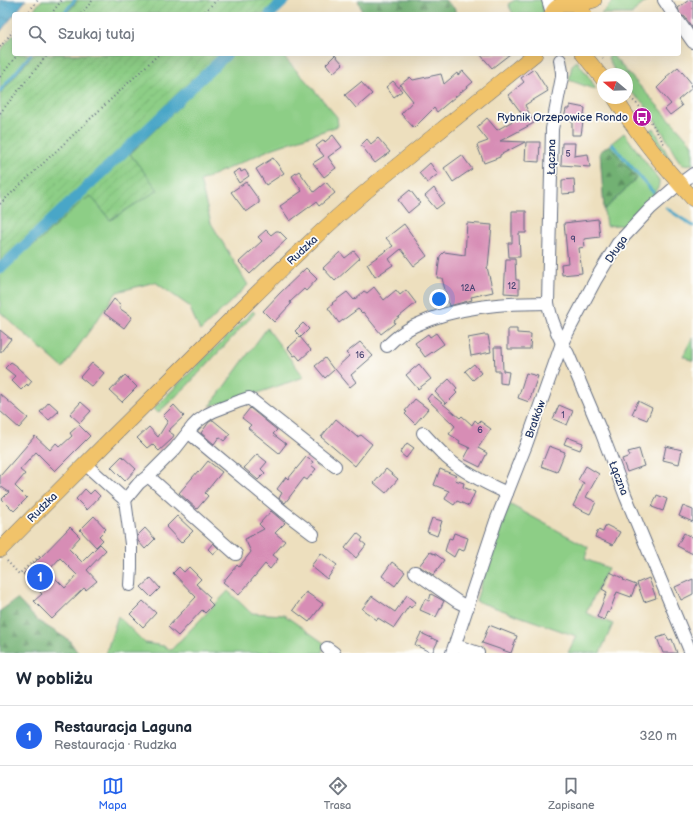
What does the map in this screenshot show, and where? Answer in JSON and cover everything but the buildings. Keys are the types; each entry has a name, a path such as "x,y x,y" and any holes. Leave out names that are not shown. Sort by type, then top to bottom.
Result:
{"main road":[{"path":"551,9 563,2 573,5 594,0"},
{"path":"593,12 602,0"},
{"name":"Rudzka","path":"1,553 85,464 274,276 344,211 391,171 534,56"},
{"path":"585,56 597,71"},
{"path":"595,56 599,68"},
{"path":"619,104 642,139 693,199"}],"street":[{"path":"664,0 673,12"},
{"path":"681,25 693,42"},
{"name":"Łączna","path":"560,60 562,77 552,129 548,303 550,314 599,427 626,497 691,653"},
{"name":"Długa","path":"562,343 596,279 618,243 651,208 672,189 693,174"},
{"path":"387,346 400,334 413,326 440,316 469,308 505,304 548,303"},
{"name":"Bratków","path":"478,653 453,649 496,521 526,445 562,343"},
{"path":"125,500 139,483 175,449 198,421 208,414 249,398 335,466"},
{"path":"188,432 284,512 313,534"},
{"path":"423,434 453,462 487,484 507,493"},
{"path":"85,464 125,500 131,544 130,585"},
{"path":"148,476 236,554"},
{"path":"415,572 458,602 468,606"}],"path":[{"path":"29,12 38,0"},
{"path":"53,12 62,0"},
{"path":"84,12 93,0"},
{"path":"204,12 217,0"},
{"path":"0,47 12,32"},
{"path":"0,77 16,56"},
{"path":"0,112 46,56"},
{"path":"0,204 158,56"},
{"path":"633,100 640,106 665,146"},
{"path":"1,553 19,574 42,554"}],"green space":[{"path":"42,0 78,0 68,12 32,12"},
{"path":"78,0 289,0 276,12 68,12"},
{"path":"358,0 445,0 455,9 455,12 362,12"},
{"path":"515,0 541,0 543,4 543,12 512,12 508,4"},
{"path":"615,0 648,0 633,12 603,12"},
{"path":"12,36 12,56 31,56 0,95 0,51"},
{"path":"31,56 231,56 130,154 158,190 110,220 91,196 81,202 38,242 0,267 0,95"},
{"path":"231,56 283,56 337,117 338,126 271,149 200,181 211,223 248,285 200,331 189,306 155,282 117,292 63,368 0,312 0,267 38,242 81,202 91,195 110,220 157,190 130,154"},
{"path":"610,56 613,56 624,68 613,68 608,58"},
{"path":"577,61 591,80 596,90 569,80 572,65"},
{"path":"633,78 693,145 693,164 683,165 647,107 634,95"},
{"path":"654,128 672,161 671,163 649,131"},
{"path":"624,133 659,180 659,184 656,192 646,202 648,206 627,226 622,228 623,227 619,225 606,226 604,210 637,178 609,145"},
{"path":"609,145 637,178 604,210 600,152"},
{"path":"253,311 255,313 187,386 158,413 153,409"},
{"path":"267,328 304,377 252,395 210,406"},
{"path":"693,336 693,361 683,356"},
{"path":"509,504 588,547 585,559 608,568 586,613 613,624 600,653 568,653 576,636 476,601 494,542"},
{"path":"228,591 251,613 284,615 324,643 322,653 292,653 270,650 269,653 106,653 118,616 145,643 164,646 171,650"},
{"path":"17,599 38,621 69,640 78,653 0,653 0,611"}],"water":[{"path":"0,0 26,0 16,12 12,12 12,17 0,32"}],"waterway":[{"path":"65,12 75,0"},
{"path":"272,12 285,0"},
{"path":"0,91 29,56"},
{"path":"0,269 225,56"},
{"path":"612,144 653,192"},
{"path":"666,208 693,226"}],"place":[{"name":"Rybnik Orzepowice Rondo","path":"642,117"},
{"name":"Restauracja Laguna","path":"40,577"}]}
